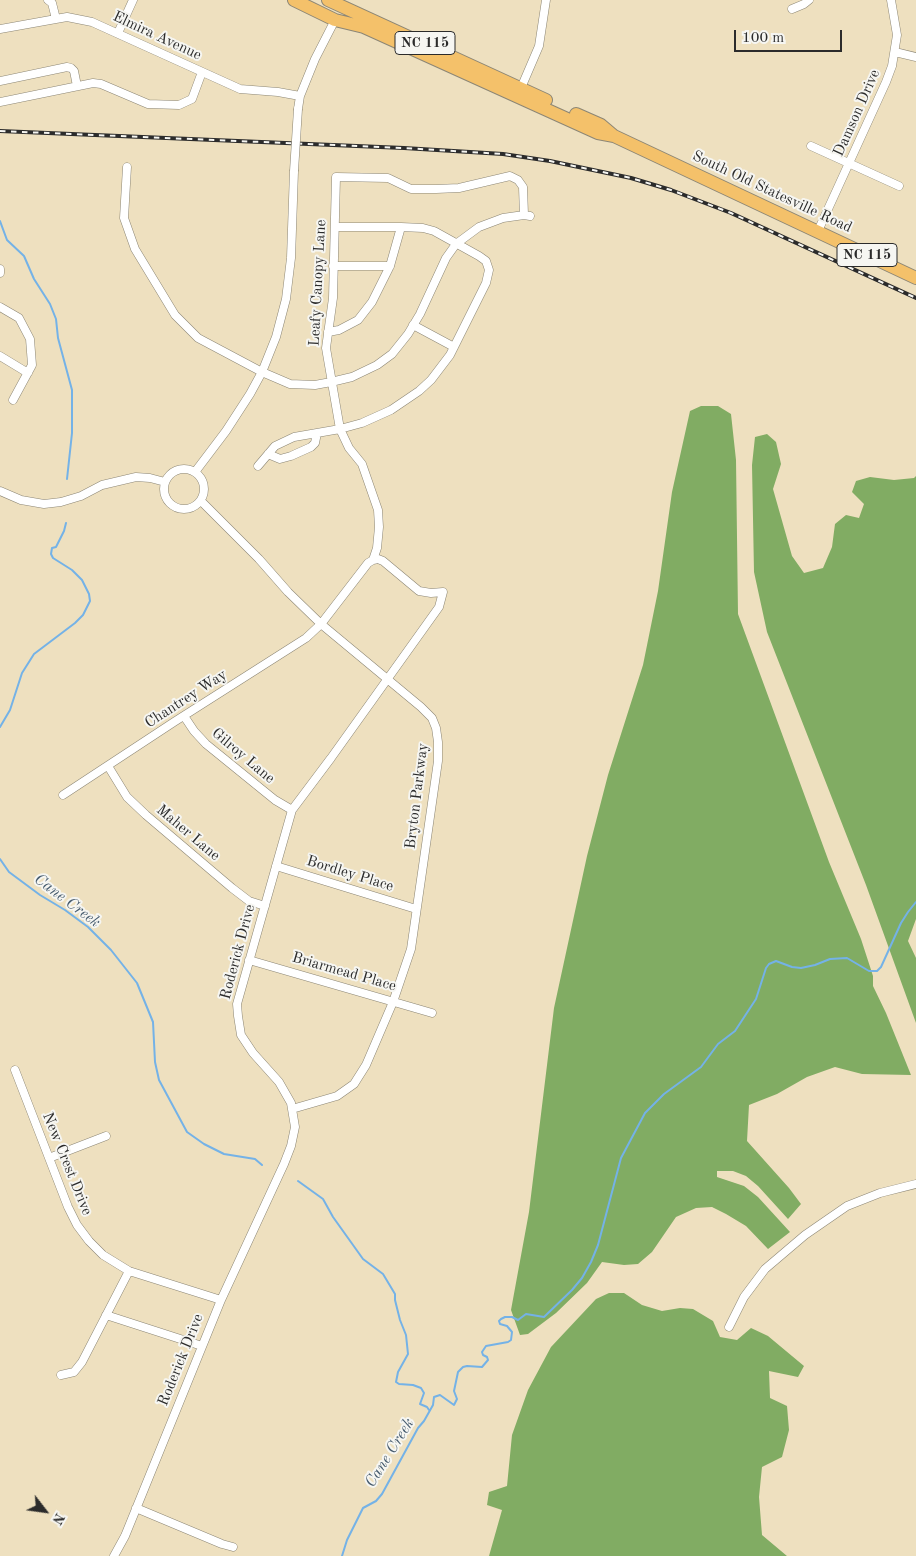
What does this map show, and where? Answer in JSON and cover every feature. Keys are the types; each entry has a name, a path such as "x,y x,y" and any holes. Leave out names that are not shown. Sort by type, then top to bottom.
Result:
{"main road":[{"name":"South Old Statesville Road","path":"294,0 336,20 364,27 598,133 614,136 916,278"},
{"path":"312,0 335,9 344,3"},
{"name":"South Old Statesville Road","path":"328,0 344,3 428,45 601,125 614,136"},
{"path":"336,20 342,15 349,16 397,37 428,45"}],"street":[{"path":"48,0 52,3 56,19"},
{"path":"118,32 133,0"},
{"path":"521,88 539,46 546,0"},
{"path":"792,9 809,0"},
{"name":"Damson Drive","path":"818,231 886,82 895,52 897,35 891,0"},
{"name":"Elmira Avenue","path":"0,30 67,17 92,22 118,32 240,89 300,96"},
{"path":"195,472 226,431 262,372 276,337 286,299 291,258 294,172 300,96 315,59 336,20"},
{"path":"895,52 916,57"},
{"path":"0,81 67,67 74,71 77,86"},
{"path":"0,102 93,83 101,84 148,104 180,106 192,98 202,72"},
{"path":"811,146 899,186"},
{"path":"127,167 124,218 135,250 175,315 198,338 262,372 290,384 315,385 352,376 392,354 413,325 446,258 456,244"},
{"name":"Leafy Canopy Lane","path":"373,560 377,548 378,510 362,464 349,448 340,429 326,348 333,298 336,177 388,178 410,189 459,188 510,176 518,180 523,187 527,215 503,218 479,227 456,244"},
{"path":"258,466 275,446 294,437 362,423 391,410 419,391 431,380 454,347 486,283 488,270 486,261 434,231 423,228 401,227 335,227"},
{"path":"328,332 339,330 358,320 372,302 390,266 401,227"},
{"path":"333,266 390,266"},
{"path":"0,307 19,318 30,339 32,365 14,400"},
{"path":"413,325 454,347"},
{"path":"0,356 28,373"},
{"path":"268,454 280,459 291,456 311,447 315,443 317,433"},
{"path":"186,469 195,472 202,478 204,495 201,501 191,508 178,509 168,501 165,495 165,482 168,477 179,470 186,469"},
{"path":"0,491 21,500 44,504 61,502 81,496 102,485 136,477 165,482"},
{"name":"Bryton Parkway","path":"201,501 321,624 411,697 432,718 436,728 438,761 409,955 393,1000 366,1065 354,1084 337,1096 292,1109"},
{"name":"Roderick Drive","path":"114,1556 125,1536 221,1300 288,1155 294,1127 292,1109 287,1093 241,1035 237,1004 292,810 439,608 443,592 419,591 383,562 378,559 373,560"},
{"name":"Chantrey Way","path":"63,795 306,638 321,624 373,560"},
{"name":"Gilroy Lane","path":"184,716 206,744 275,800 292,810"},
{"name":"Maher Lane","path":"108,766 127,796 146,815 249,901 265,906"},
{"name":"Bordley Place","path":"276,866 416,909"},
{"name":"Briarmead Place","path":"249,960 393,1000 432,1013"},
{"name":"New Crest Drive","path":"15,1070 68,1207 83,1233 103,1255 129,1271 221,1300"},
{"path":"49,1158 106,1136"},
{"path":"729,1327 744,1297 765,1269 805,1235 847,1206 880,1193 916,1184"},
{"path":"61,1375 68,1375 78,1368 129,1271"},
{"path":"106,1315 202,1346"},
{"path":"136,1508 233,1547"}],"green space":[{"path":"701,406 718,406 731,414 736,460 738,614 829,862 861,939 873,976 873,986 911,1075 862,1074 835,1067 807,1077 777,1094 749,1105 747,1141 801,1204 788,1219 758,1186 746,1176 733,1171 717,1171 717,1177 744,1186 758,1197 790,1232 768,1249 746,1226 726,1214 712,1207 696,1208 676,1217 652,1252 638,1264 624,1265 602,1262 587,1283 556,1313 528,1334 520,1335 511,1310 529,1212 554,1008 587,856 608,775 643,665 658,591 672,492 690,411"},
{"path":"767,434 776,442 781,464 773,489 792,556 804,573 823,568 832,547 835,524 846,515 859,518 864,504 852,492 856,481 870,477 894,480 914,478 916,476 916,919 908,941 916,958 916,1023 866,885 767,632 754,572 752,465 755,437"},
{"path":"609,1293 624,1293 642,1305 662,1311 680,1308 693,1309 713,1321 720,1337 737,1340 751,1328 768,1336 804,1366 798,1377 769,1371 770,1398 787,1406 789,1430 782,1457 762,1467 759,1497 762,1535 787,1556 489,1556 502,1510 487,1505 489,1492 507,1486 512,1435 528,1390 551,1347 596,1299"}],"waterway":[{"path":"0,221 7,240 24,256 34,279 50,304 56,319 58,338 72,390 72,433 67,479"},
{"path":"0,727 10,710 22,673 34,654 75,623 83,615 90,601 89,594 82,580 72,570 53,558 51,554 52,548 56,547 66,523"},
{"name":"Cane Creek","path":"0,859 9,872 88,927 111,950 137,983 153,1022 155,1062 159,1080 187,1132 204,1144 224,1154 255,1159 262,1165"},
{"path":"342,1556 347,1540 363,1508 376,1501 382,1494 418,1428 433,1405 434,1397 440,1395 454,1405 457,1399 454,1391 458,1372 467,1366 482,1367 488,1360 482,1352 486,1346 511,1340 512,1332 507,1326 500,1324 499,1321 505,1317 512,1317 518,1320 526,1314 544,1317 582,1278 598,1245 621,1158 645,1113 664,1094 701,1067 718,1044 735,1031 756,999 769,964 776,961 801,968 830,959 847,958 869,971 877,971 881,967 901,923 916,902"},
{"name":"Cane Creek","path":"298,1181 323,1199 333,1217 363,1259 383,1274 395,1294 400,1320 406,1335 408,1354 398,1372 396,1382 421,1388 424,1393 420,1404 429,1410"}],"railway":[{"path":"0,131 404,148 503,154 550,161 631,178 671,190 731,213 916,298"}]}
